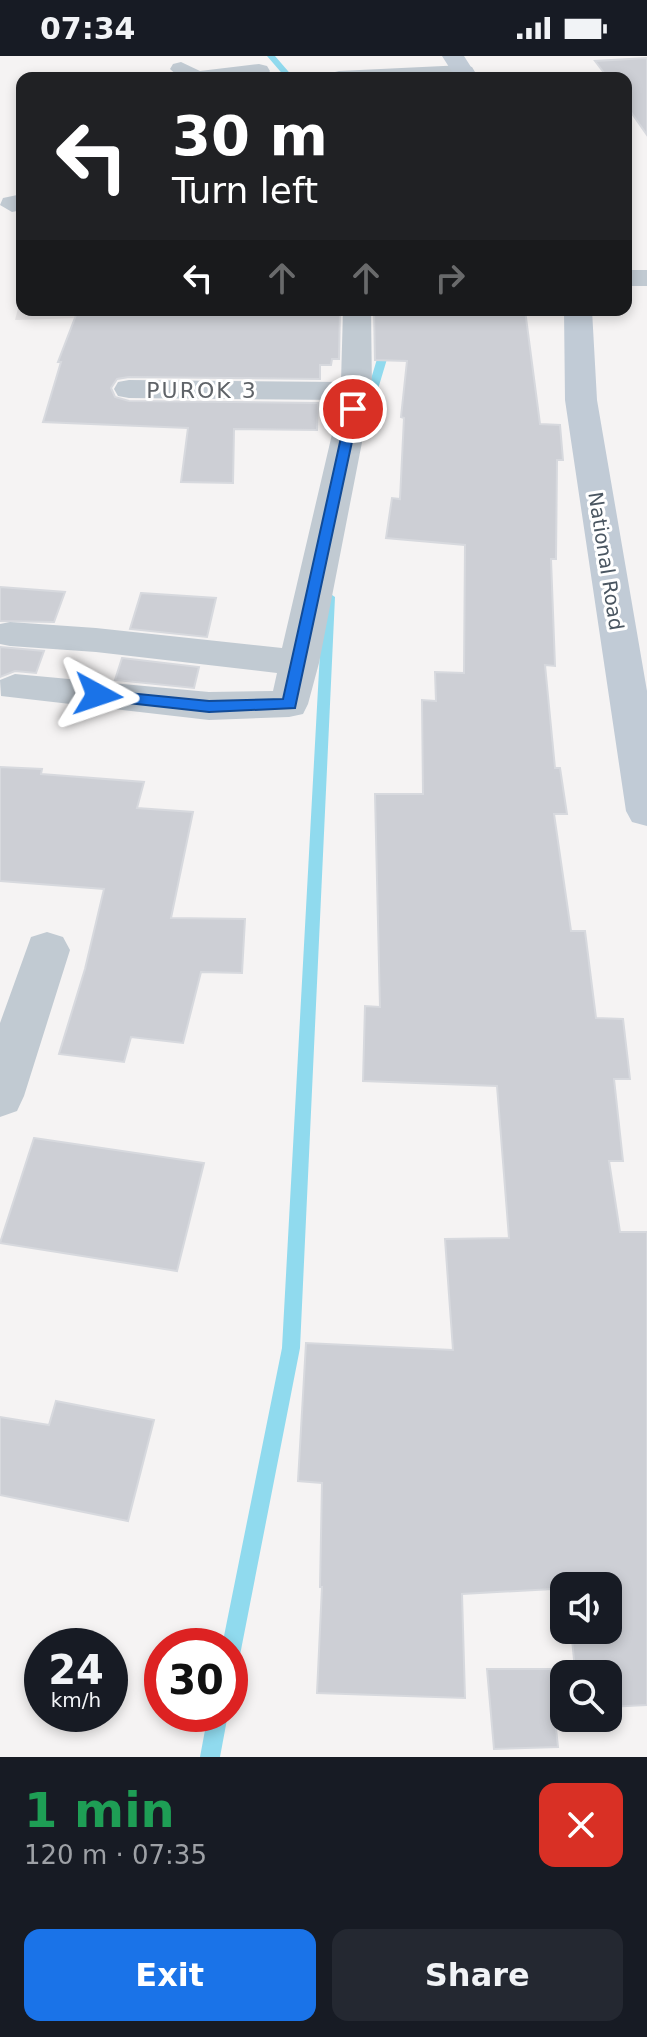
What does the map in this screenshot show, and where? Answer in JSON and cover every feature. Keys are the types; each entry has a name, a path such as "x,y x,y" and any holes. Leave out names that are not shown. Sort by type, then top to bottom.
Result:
{"main road":[{"name":"National Road","path":"578,316 581,400 647,811"}],"street":[{"path":"233,72 257,68"},
{"path":"181,69 186,72"},
{"path":"420,72 461,69"},
{"path":"15,687 209,706 289,704 357,391 357,316"},
{"path":"129,389 357,391"},
{"path":"10,634 96,640 300,663"},
{"path":"0,1096 47,950"}],"shaded area":[{"path":"16,316 80,316 80,318 15,320"}],"building":[{"path":"647,58 647,135 632,114 632,72 603,72 595,61"},
{"path":"76,316 340,316 339,359 332,359 331,365 320,365 320,379 129,377 117,379 111,388 115,397 129,401 318,403 317,430 234,429 233,483 181,482 188,428 43,422 61,362 58,362"},
{"path":"374,316 526,316 540,424 560,425 563,460 557,460 556,559 551,559 555,666 545,665 555,768 560,768 567,814 554,814 571,931 585,931 596,1018 623,1019 630,1079 614,1079 623,1161 609,1161 620,1232 647,1232 647,1705 622,1706 622,1660 574,1660 572,1644 622,1644 622,1572 550,1572 550,1589 462,1594 465,1698 317,1693 322,1587 322,1483 298,1481 306,1343 453,1350 445,1239 509,1238 497,1086 363,1081 365,1006 380,1007 375,794 423,794 422,700 436,701 435,672 464,673 465,545 386,538 392,498 400,499 404,418 401,417 407,361 375,360"},
{"path":"0,587 65,592 54,622 0,621"},
{"path":"141,593 216,598 207,637 130,629"},
{"path":"0,647 44,651 36,673 15,671 0,677"},
{"path":"122,658 199,667 194,688 115,680"},
{"path":"0,767 42,769 41,774 144,782 137,808 193,812 171,918 245,919 242,973 201,972 183,1043 131,1037 124,1062 59,1054 85,969 104,889 0,881"},
{"path":"34,1138 204,1163 177,1271 0,1243"},
{"path":"56,1401 154,1420 128,1521 0,1495 0,1417 49,1425"},
{"path":"487,1669 550,1669 550,1732 556,1732 558,1747 494,1749"}],"waterway":[{"path":"271,56 285,72"},
{"path":"367,409 393,316"},
{"path":"235,1628 291,1348 329,597"},
{"path":"210,1757 215,1732"}],"district":[{"name":"PUROK 3","path":"202,390"}],"route":[{"path":"98,695 209,706 289,704 353,409"}]}
